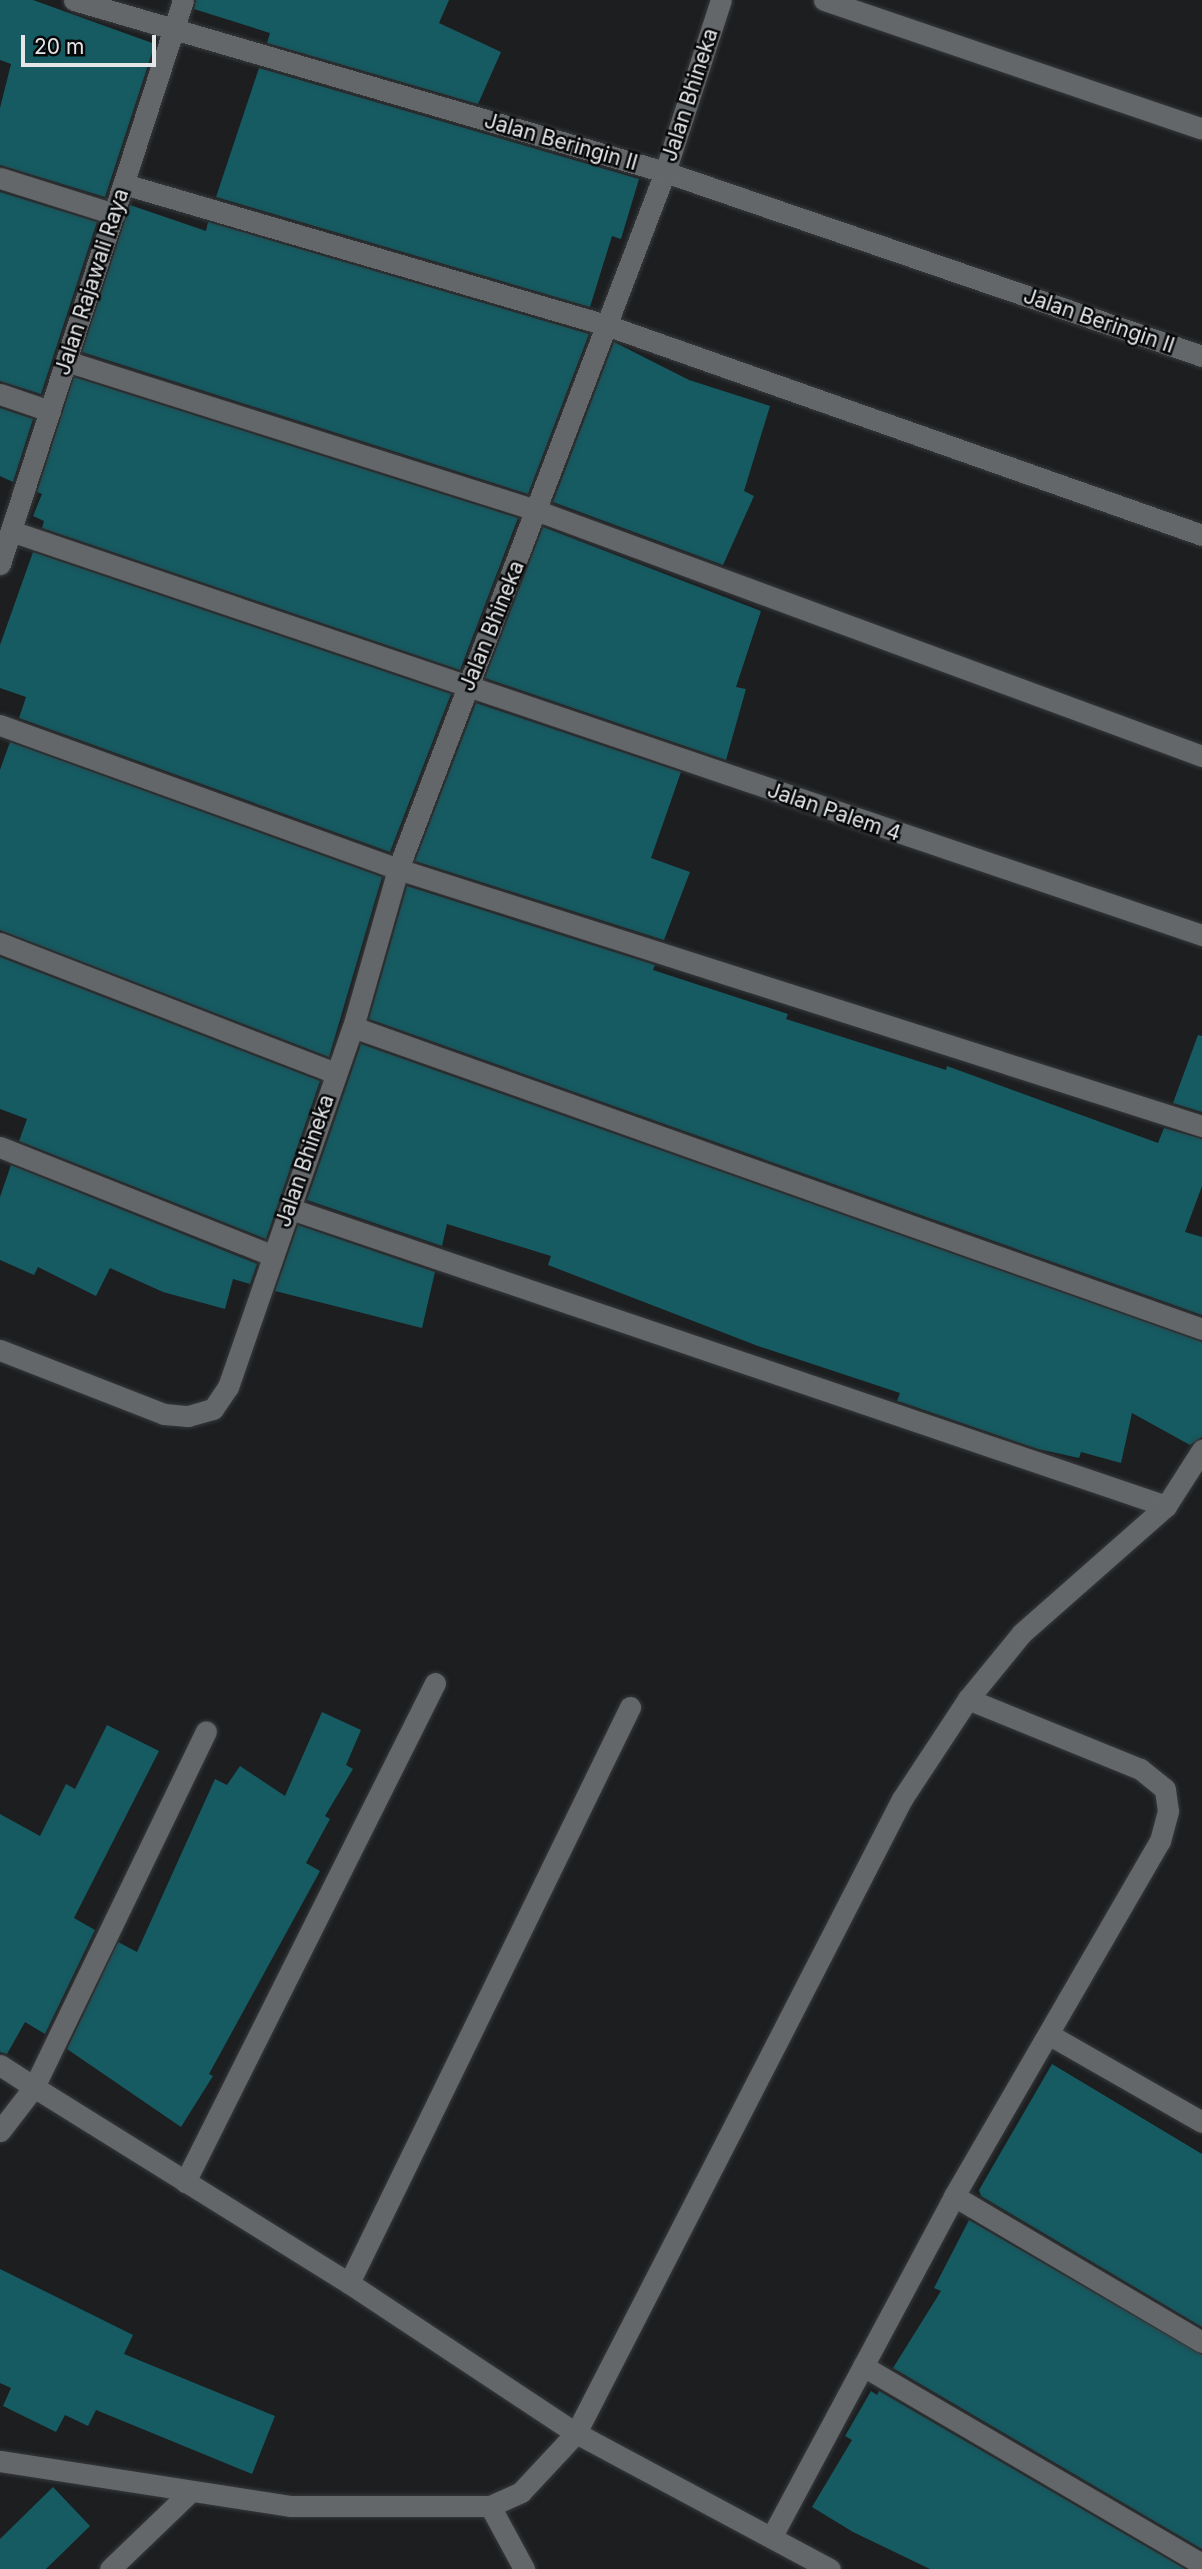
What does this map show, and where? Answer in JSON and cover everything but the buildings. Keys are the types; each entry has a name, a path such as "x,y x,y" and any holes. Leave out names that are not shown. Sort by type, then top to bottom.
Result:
{"street":[{"name":"Jalan Beringin II","path":"74,0 665,172 1202,356"},
{"name":"Jalan Rajawali Raya","path":"0,564 183,0"},
{"name":"Jalan Bhineka","path":"0,1350 164,1414 188,1416 213,1409 228,1387 271,1255 291,1209 335,1073 353,1027 398,869 538,511 665,172 721,0"},
{"path":"824,0 1202,129"},
{"path":"0,178 114,214"},
{"path":"124,184 606,325 1202,535"},
{"path":"66,361 538,511 1202,756"},
{"path":"0,394 50,411"},
{"name":"Jalan Palem 4","path":"11,531 467,689 1202,935"},
{"path":"0,725 398,869 1202,1126"},
{"path":"0,943 335,1073"},
{"path":"353,1027 1202,1329"},
{"path":"0,1147 271,1255"},
{"path":"291,1209 1166,1506"},
{"path":"0,2461 189,2493 290,2506 490,2506 521,2492 576,2433 902,1798 968,1699 1022,1633 1166,1506 1202,1450"},
{"path":"186,2182 435,1683"},
{"path":"772,2536 954,2196 1050,2035 1160,1841 1168,1811 1165,1788 1140,1769 968,1699"},
{"path":"349,2283 630,1707"},
{"path":"0,2131 34,2087 206,1731"},
{"path":"1050,2035 1202,2122"},
{"path":"0,2065 349,2283 576,2433 830,2569"},
{"path":"954,2196 1202,2342"},
{"path":"863,2366 1202,2564"},
{"path":"110,2569 189,2493"},
{"path":"490,2506 524,2569"}]}
